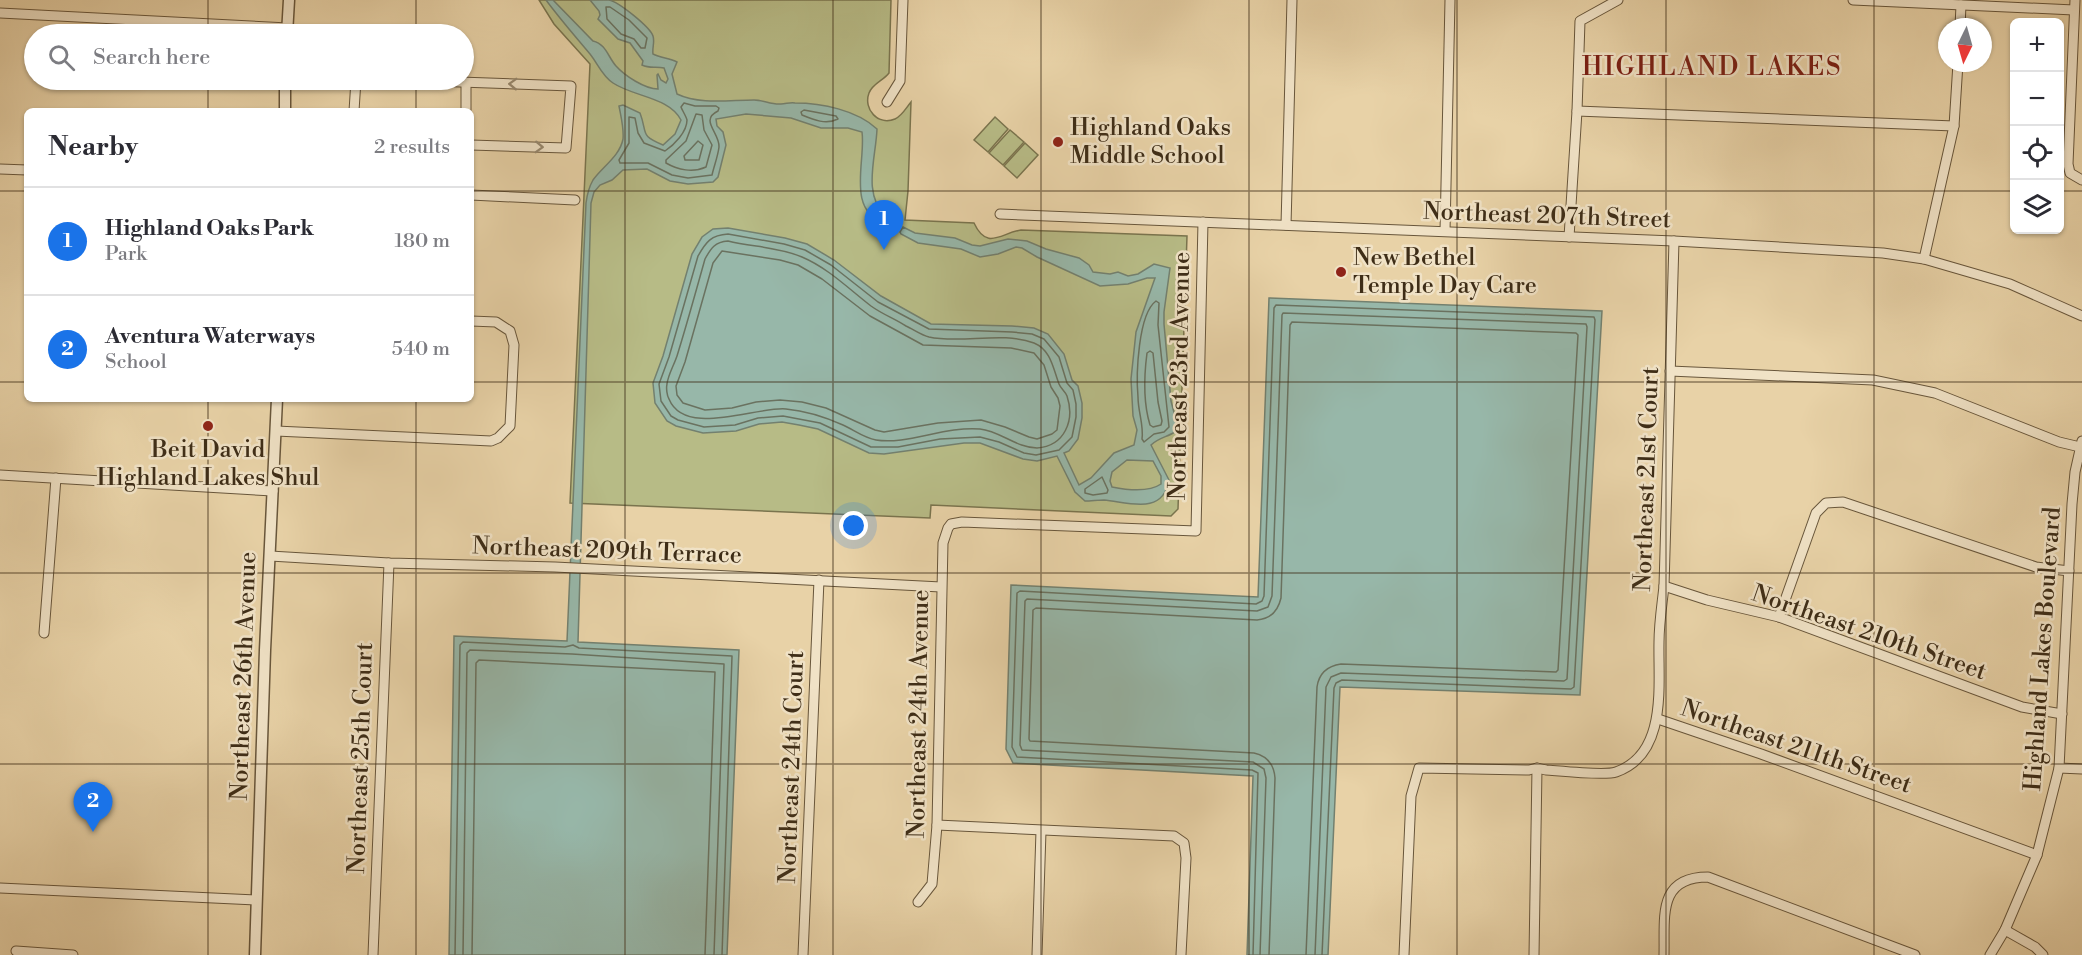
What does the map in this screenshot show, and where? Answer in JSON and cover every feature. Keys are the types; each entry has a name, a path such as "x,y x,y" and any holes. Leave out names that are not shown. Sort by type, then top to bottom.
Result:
{"street":[{"path":"288,24 289,0"},
{"path":"886,102 900,81 903,0"},
{"path":"1286,225 1292,0"},
{"path":"1445,231 1450,0"},
{"path":"1569,237 1580,21 1618,0"},
{"path":"1853,0 1961,5 2075,5 2068,164 2070,173 2082,180"},
{"path":"1960,18 1961,5"},
{"path":"0,13 176,24"},
{"path":"1924,259 1954,126 1957,72"},
{"path":"474,83 571,86 566,148 474,144"},
{"path":"285,90 285,108"},
{"path":"354,108 355,90"},
{"path":"466,90 466,108"},
{"path":"1577,111 1954,126"},
{"path":"0,169 24,170"},
{"path":"474,195 575,200"},
{"name":"Northeast 207th Street","path":"1000,214 1674,241 1883,253 1924,259 2010,284 2082,316"},
{"name":"Northeast 23rd Avenue","path":"951,524 963,522 1196,531 1203,222"},
{"name":"Northeast 21st Court","path":"1658,720 1659,635 1664,586 1674,241"},
{"path":"276,431 491,441 498,438 510,426 514,345 510,331 496,322 474,321"},
{"path":"1670,371 1873,380 1935,393 2059,442 2081,444"},
{"name":"Northeast 26th Avenue","path":"255,955 265,650 277,402"},
{"name":"Highland Lakes Boulevard","path":"1990,955 2006,930 2037,855 2059,768 2069,571 2077,505 2075,472 2081,444"},
{"path":"0,475 273,491"},
{"path":"44,633 56,478"},
{"path":"1779,617 1816,513 1826,503 1843,502 2036,567 2069,571"},
{"name":"Northeast 24th Avenue","path":"918,902 932,884 937,825 943,543 945,532 951,524"},
{"name":"Northeast 209th Terrace","path":"270,556 569,567 941,587"},
{"name":"Northeast 25th Court","path":"373,955 389,562"},
{"name":"Northeast 24th Court","path":"803,955 819,580"},
{"name":"Northeast 210th Street","path":"1664,586 1707,600 1779,617 2022,707 2062,714"},
{"name":"Northeast 211th Street","path":"1404,955 1411,796 1419,768 1529,770 1537,768 1614,773 1634,762 1650,740 1658,720 1761,754 2037,855"},
{"path":"1534,955 1537,768"},
{"path":"2059,768 2082,769"},
{"path":"937,825 1174,836 1184,843 1186,858 1181,955"},
{"path":"1037,955 1041,831"},
{"path":"1664,955 1666,901 1678,883 1696,877 1708,877 1916,955"},
{"path":"0,888 256,900"},
{"path":"2006,930 2035,947 2043,955"},
{"path":"16,951 73,955"}],"green space":[{"path":"539,0 891,0 889,73 869,93 868,105 873,115 889,121 900,116 911,102 905,220 974,223 984,236 989,238 1021,230 1187,236 1178,509 1171,516 931,505 930,518 570,503 590,64 554,24"},
{"path":"995,117 1008,129 988,152 974,140"},
{"path":"1010,130 1024,142 1003,165 989,153"},
{"path":"1025,143 1038,155 1017,178 1004,166"}],"water":[{"path":"546,0 553,0 593,41 601,45 620,70 647,87 658,89 658,74 666,83 668,79 664,68 642,65 643,61 630,43 618,39 598,19 599,11 590,0 614,2 627,10 651,32 654,40 653,54 677,62 672,74 677,94 705,101 754,100 778,104 816,104 849,112 869,122 877,129 872,187 874,198 886,217 884,222 872,216 861,196 862,132 848,128 821,128 791,118 746,114 716,119 717,126 723,132 726,145 718,177 713,182 688,184 670,181 647,169 623,170 612,180 600,185 594,192 591,203 578,642 739,650 727,955 449,955 454,636 567,641 586,203 593,180 615,156 621,145 623,131 619,106 623,105 640,113 647,136 663,145 675,134 681,120 668,106 621,88 609,80"},
{"path":"903,227 915,233 955,238 980,246 1008,239 1027,241 1079,258 1089,265 1093,272 1110,274 1118,272 1128,276 1138,274 1154,264 1170,268 1164,324 1171,401 1176,420 1175,432 1151,445 1169,480 1160,499 1143,504 1104,500 1085,501 1075,492 1057,456 1037,461 1023,459 980,443 964,443 884,454 869,453 818,429 782,422 759,424 736,431 703,433 676,426 667,421 655,403 653,383 692,254 702,237 713,229 728,228 807,244 834,260 881,296 931,324 1012,326 1034,328 1048,334 1064,354 1072,380 1078,386 1082,403 1078,439 1069,451 1064,453 1079,485 1091,478 1114,453 1134,445 1137,430 1133,416 1131,379 1136,332 1155,278 1128,284 1100,286 1022,248 1016,247 998,254 980,257 961,249 918,243 900,232","holes":["1127,460 1153,461 1161,476 1161,484 1144,490 1112,487 1110,481 1112,472"]},
{"path":"1269,298 1602,311 1580,695 1340,687 1328,955 1247,955 1253,776 1013,763 1006,749 1011,585 1258,597"}],"place":[{"name":"Highland Oaks Middle School","path":"1058,142"},
{"name":"Highland Oaks Park","path":"884,250"},
{"name":"New Bethel Temple Day Care","path":"1341,272"},
{"name":"Beit David Highland Lakes Shul","path":"208,426"},
{"name":"Aventura Waterways","path":"93,832"}],"district":[{"name":"HIGHLAND LAKES","path":"1712,67"}]}
